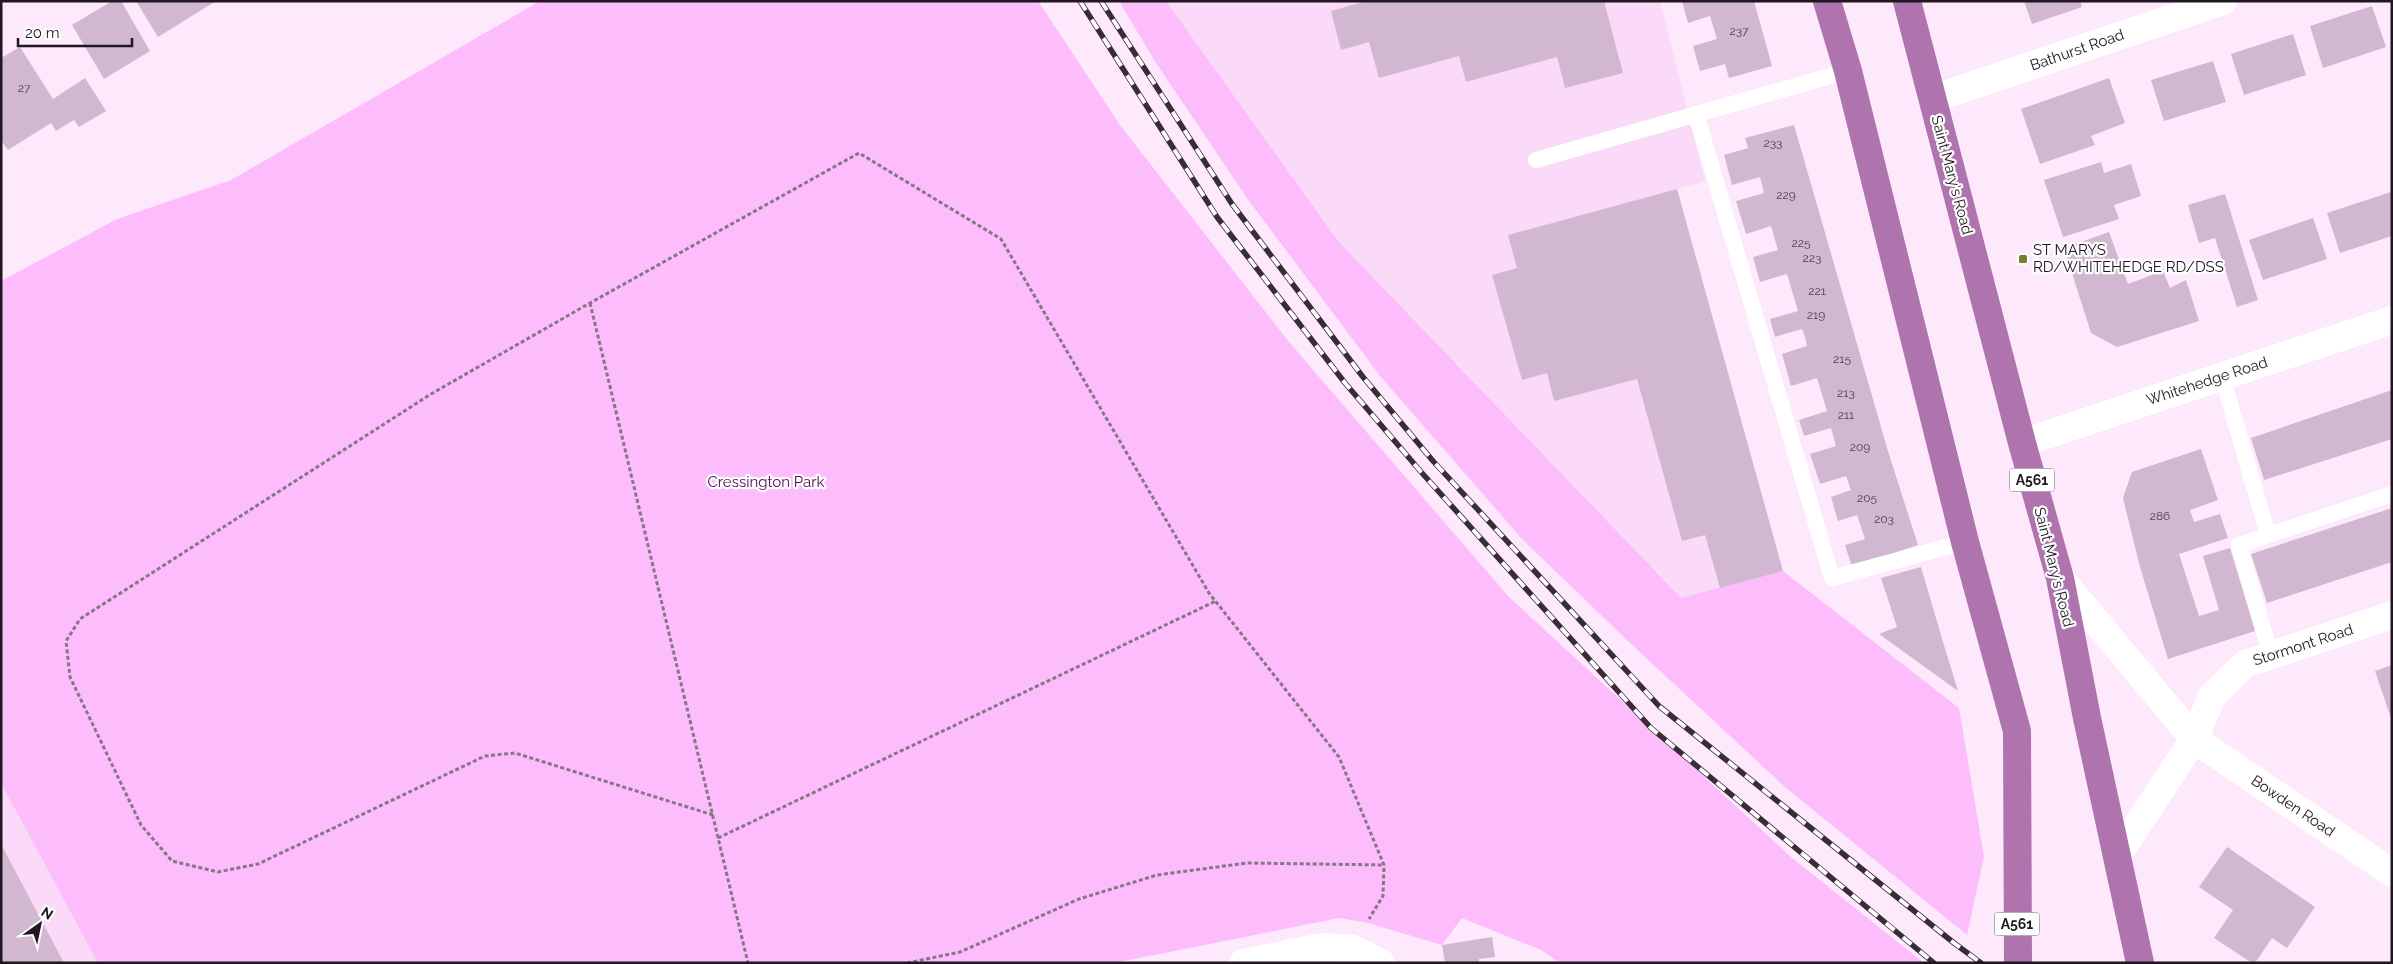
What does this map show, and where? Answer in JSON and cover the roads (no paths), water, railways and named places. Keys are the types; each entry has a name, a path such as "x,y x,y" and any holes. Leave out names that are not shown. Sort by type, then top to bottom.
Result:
{"highway":[{"name":"A561","path":"1827,1 1848,71 1966,542 2017,731 2018,963"},
{"name":"Saint Mary's Road","path":"1907,1 2022,443 2060,578 2140,963"}],"street":[{"name":"Bathurst Road","path":"1932,99 2222,1"},
{"name":"Whitehedge Road","path":"2022,443 2392,320"},
{"name":"Bowden Road","path":"2060,578 2194,739 2392,873"},
{"name":"Stormont Road","path":"2194,739 2212,696 2245,664 2392,615"},
{"path":"2117,856 2194,739"},
{"path":"1242,963 1322,947 1353,948 1381,963"}],"lane":[{"path":"1536,160 1848,71"},
{"path":"1696,114 1832,578 1966,542"},
{"path":"2222,376 2268,536"},
{"path":"2271,656 2239,545 2392,494"}],"railway":[{"path":"1080,1 1217,217 1345,383 1422,473 1651,728 1934,963"},
{"path":"1101,1 1232,204 1363,377 1433,461 1659,706 1981,963"}],"place":[{"name":"ST MARYS RD/WHITEHEDGE RD/DSS","path":"2023,259"}],"park label":[{"name":"Cressington Park","path":"766,482"}]}
